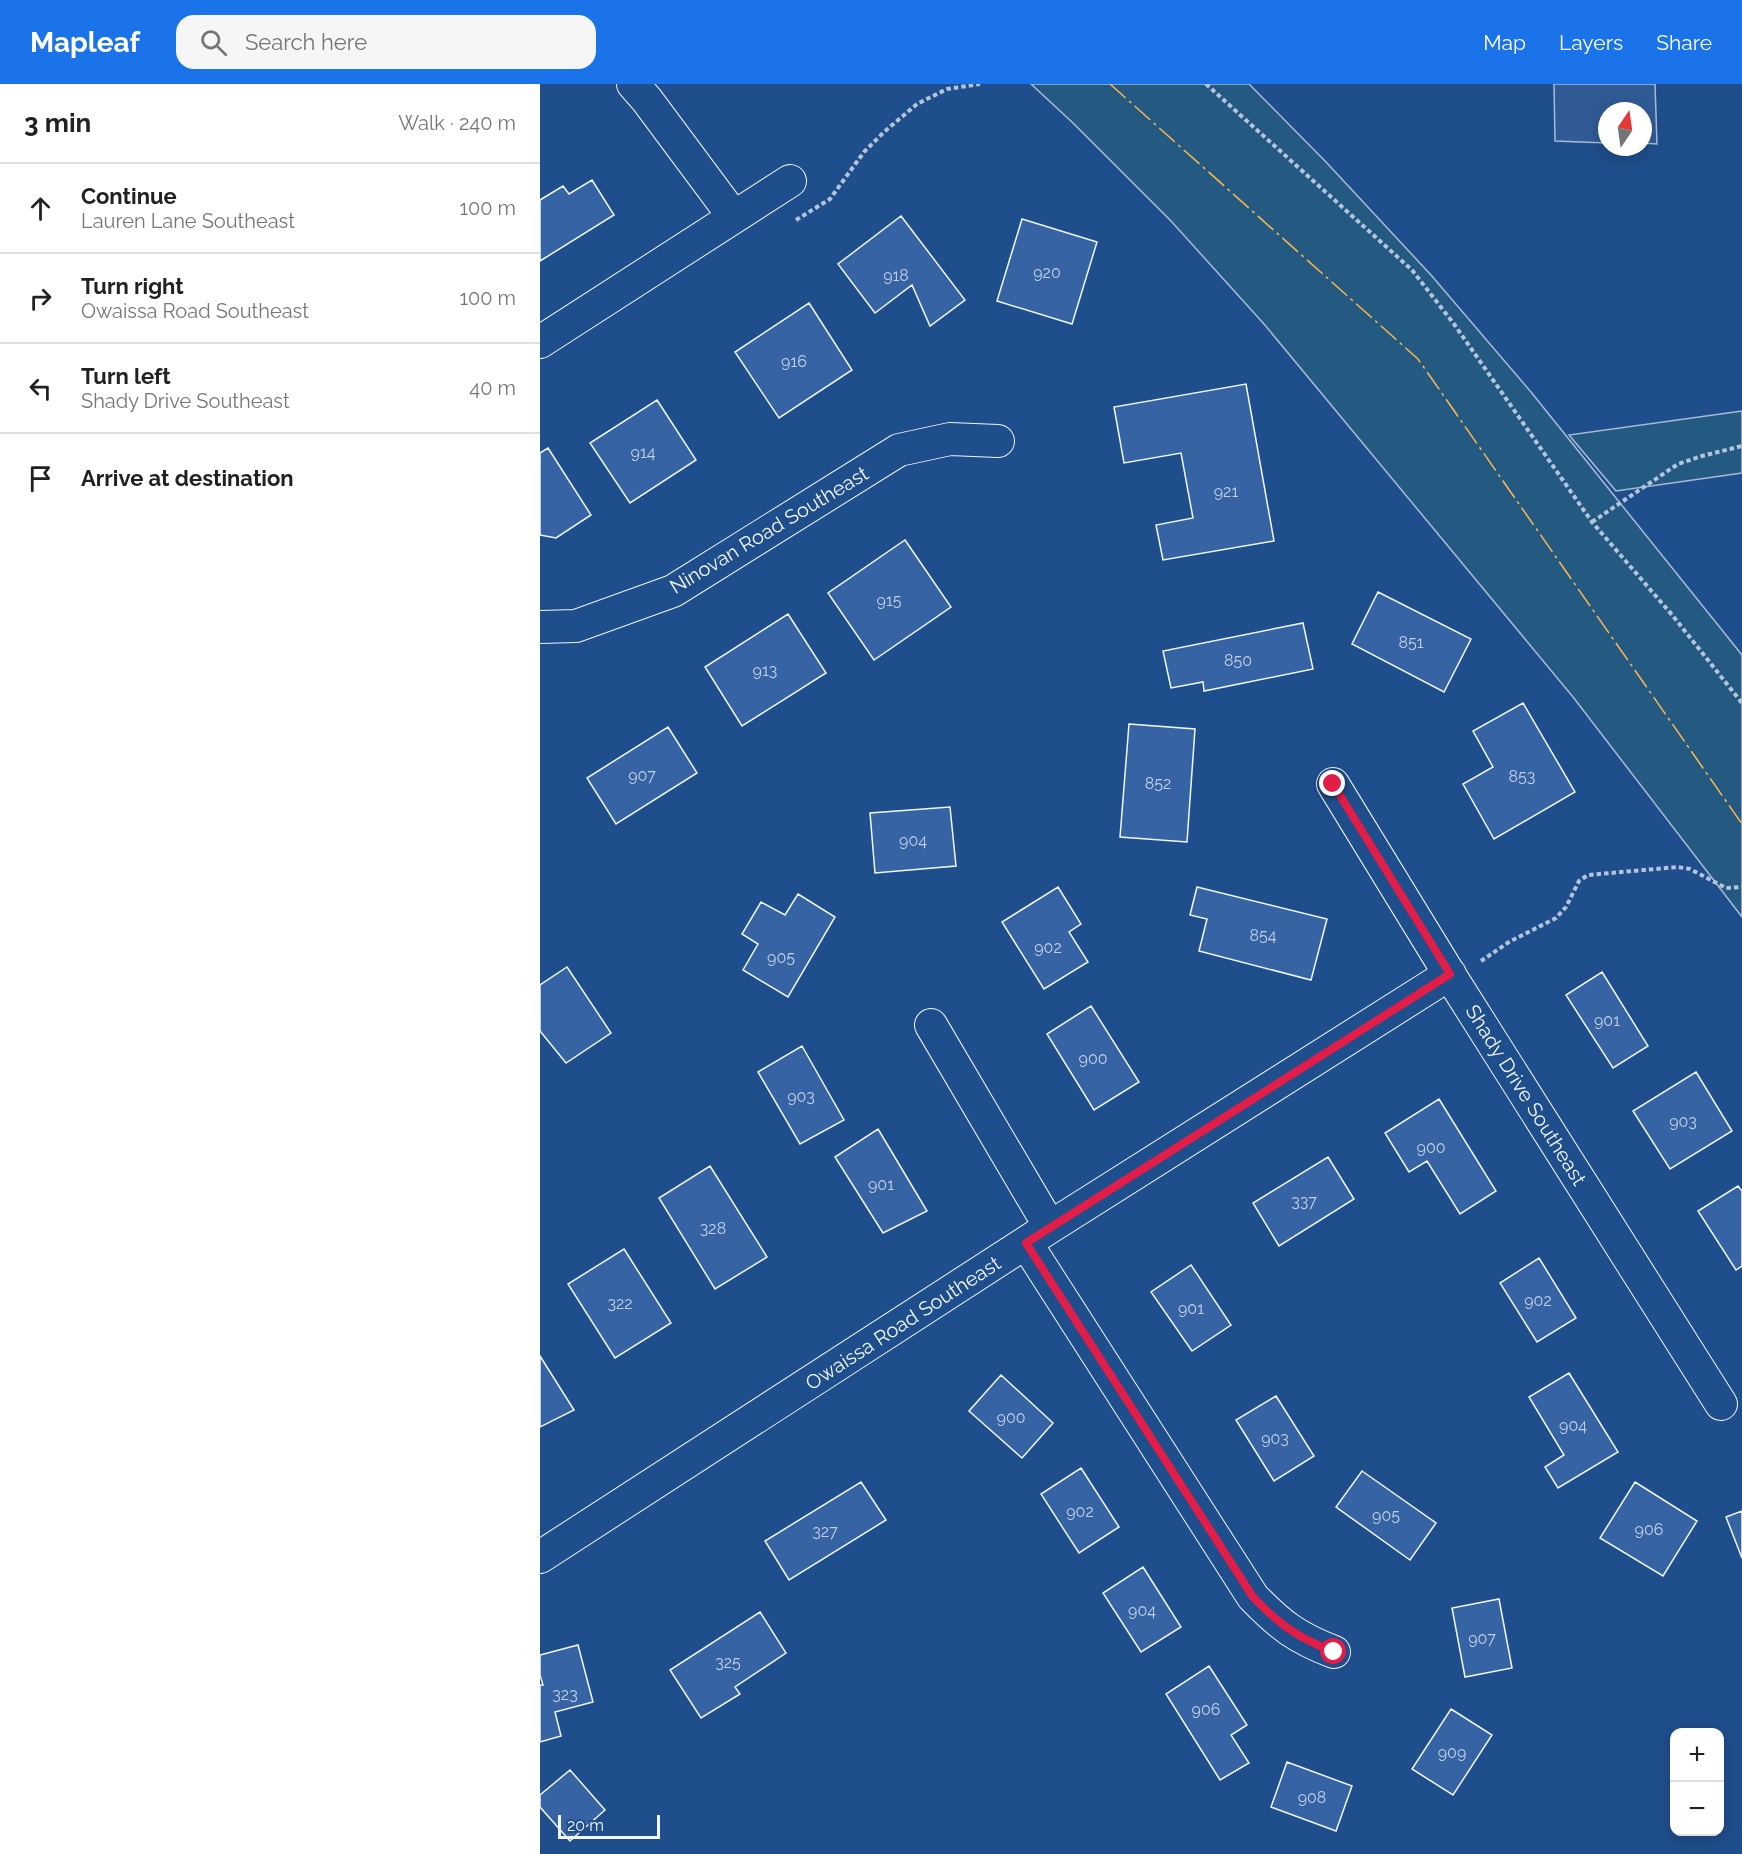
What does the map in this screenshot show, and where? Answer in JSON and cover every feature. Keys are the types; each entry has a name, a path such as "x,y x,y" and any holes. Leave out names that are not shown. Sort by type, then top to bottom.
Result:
{"street":[{"path":"633,84 647,99 734,217"},
{"path":"540,342 778,188"},
{"name":"Ninovan Road Southeast","path":"540,627 576,626 673,591 899,450 950,439 998,441"},
{"name":"Shady Drive Southeast","path":"1333,784 1451,977 1721,1404"},
{"name":"Owaissa Road Southeast","path":"540,1557 1038,1235 1451,977"},
{"path":"931,1026 1038,1235 1253,1597 1277,1622 1307,1641 1334,1652"}],"path":[{"path":"778,188 788,225 831,198 864,152 917,104 947,89 980,84"},
{"path":"1206,84 1412,270 1454,324 1592,522 1673,616 1742,703"},
{"path":"1592,522 1678,464 1742,446"},
{"path":"1451,977 1509,942 1556,918 1566,907 1579,881 1588,875 1678,867 1690,869 1726,888 1742,887"}],"shaded area":[{"path":"1031,84 1249,84 1326,162 1431,275 1531,392 1742,655 1742,917 1573,697 1264,324 1171,221"},
{"path":"1554,84 1655,84 1657,144 1652,144 1652,102 1598,102 1598,143 1555,141"},
{"path":"1742,411 1742,473 1616,491 1569,435"}],"building":[{"path":"592,180 614,215 540,261 540,200 563,186 569,194"},
{"path":"901,216 965,300 930,326 912,285 875,313 838,264"},
{"path":"1022,219 1097,242 1072,324 997,301"},
{"path":"809,303 852,370 779,418 735,352"},
{"path":"1246,384 1274,541 1163,560 1156,525 1193,518 1181,453 1124,463 1114,407"},
{"path":"657,400 696,460 630,503 590,443"},
{"path":"548,448 591,515 556,538 540,535 540,453"},
{"path":"905,540 951,607 874,660 828,593"},
{"path":"1378,592 1471,639 1444,692 1352,644"},
{"path":"788,614 826,673 742,726 705,667"},
{"path":"1303,623 1313,669 1204,691 1203,682 1171,688 1163,651"},
{"path":"1523,703 1575,792 1494,839 1463,784 1493,767 1473,731"},
{"path":"1129,724 1195,729 1187,842 1120,837"},
{"path":"668,727 697,773 616,824 587,778"},
{"path":"950,807 956,866 875,873 870,813"},
{"path":"1058,887 1081,924 1069,932 1088,962 1044,989 1002,922"},
{"path":"1197,887 1327,919 1311,980 1199,951 1207,919 1190,915"},
{"path":"798,894 835,917 788,997 743,970 758,944 742,934 761,902 785,915"},
{"path":"567,967 611,1033 566,1063 540,1031 540,985"},
{"path":"1602,972 1648,1046 1613,1068 1566,995"},
{"path":"1091,1006 1139,1082 1094,1110 1047,1034"},
{"path":"802,1046 844,1120 800,1144 758,1072"},
{"path":"1696,1072 1732,1131 1670,1169 1633,1111"},
{"path":"1439,1099 1496,1191 1460,1214 1427,1161 1409,1172 1385,1133"},
{"path":"878,1129 927,1211 883,1233 835,1157"},
{"path":"1328,1157 1354,1199 1279,1246 1253,1203"},
{"path":"710,1166 767,1257 715,1289 659,1198"},
{"path":"1738,1186 1742,1191 1742,1266 1736,1270 1698,1211"},
{"path":"624,1249 671,1323 615,1358 568,1284"},
{"path":"1539,1258 1576,1318 1537,1342 1500,1283"},
{"path":"1191,1265 1231,1325 1192,1351 1151,1292"},
{"path":"540,1356 574,1410 540,1427"},
{"path":"1569,1373 1618,1452 1558,1488 1545,1467 1564,1455 1529,1397"},
{"path":"1001,1375 1053,1423 1022,1458 969,1411"},
{"path":"1276,1396 1314,1456 1274,1481 1236,1420"},
{"path":"1081,1468 1119,1527 1079,1553 1041,1494"},
{"path":"1362,1471 1436,1523 1410,1560 1336,1507"},
{"path":"861,1482 886,1520 789,1580 765,1541"},
{"path":"1635,1482 1697,1521 1663,1576 1600,1538"},
{"path":"1742,1511 1742,1558 1726,1517"},
{"path":"1143,1567 1181,1627 1141,1652 1103,1593"},
{"path":"1499,1599 1512,1668 1465,1677 1452,1608"},
{"path":"760,1612 786,1653 735,1687 740,1694 701,1718 670,1670"},
{"path":"578,1645 593,1702 555,1712 561,1736 540,1742 540,1685 543,1685 540,1675 540,1655"},
{"path":"1209,1666 1247,1725 1231,1735 1249,1763 1220,1780 1166,1694"},
{"path":"1451,1709 1492,1735 1453,1795 1412,1769"},
{"path":"1287,1762 1352,1786 1336,1831 1271,1807"},
{"path":"570,1770 605,1810 570,1841 540,1807 540,1795"}],"power":[{"path":"1110,84 1418,359 1742,824"}],"route":[{"path":"1333,784 1450,974 1026,1243 1253,1597 1277,1622 1307,1641 1334,1652"}]}
